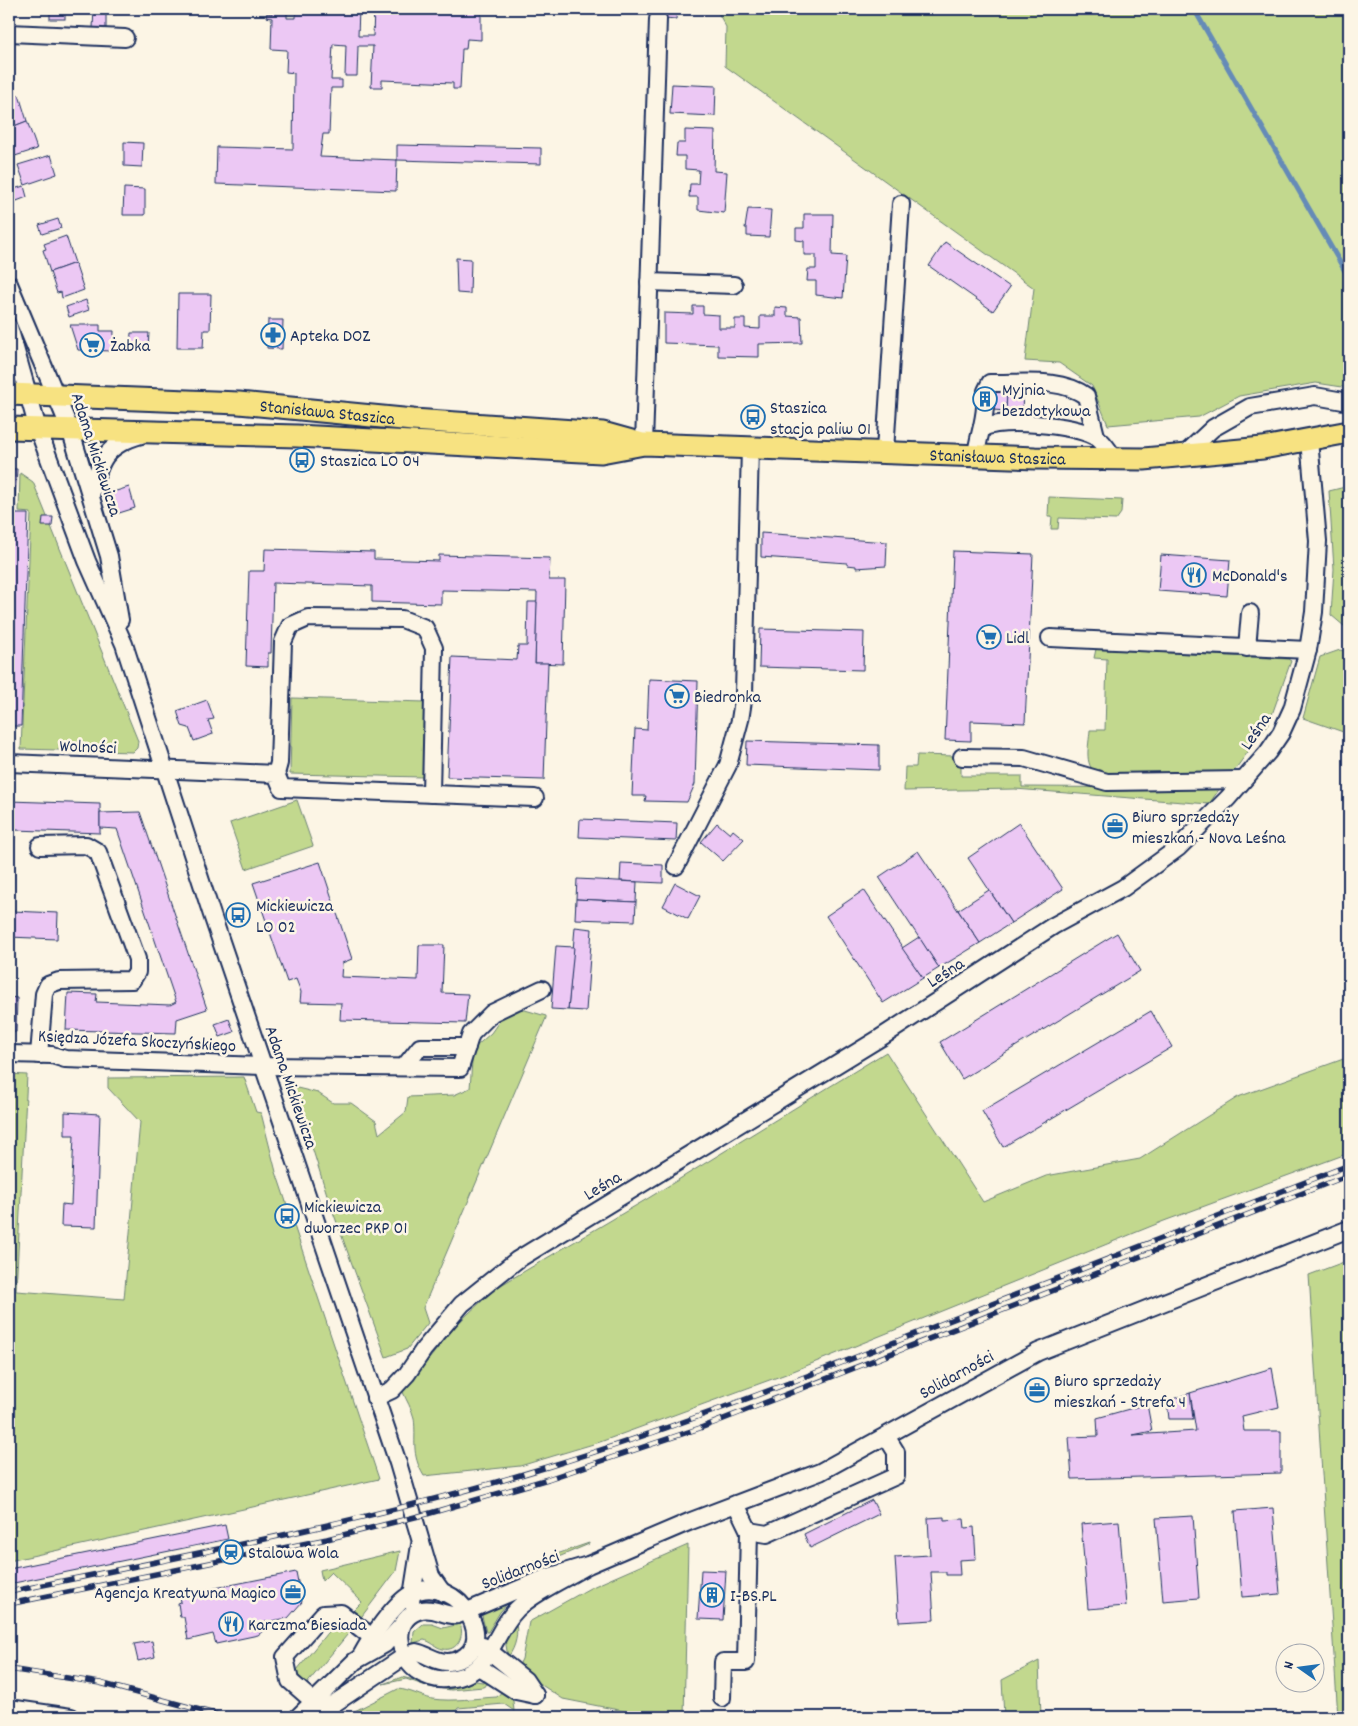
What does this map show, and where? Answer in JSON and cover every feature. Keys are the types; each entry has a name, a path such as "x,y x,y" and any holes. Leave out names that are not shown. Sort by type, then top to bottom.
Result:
{"main road":[{"name":"Stanisława Staszica","path":"18,394 57,394 239,403 413,420 603,433 644,444"},
{"name":"Stanisława Staszica","path":"9,428 304,436 601,452 644,444 1115,459 1183,456 1309,440 1349,432"}],"street":[{"path":"644,444 658,19"},
{"path":"9,33 125,38"},
{"path":"885,451 901,204"},
{"path":"649,282 734,285"},
{"name":"Adama Mickiewicza","path":"9,284 57,394 70,430 108,556 124,644"},
{"name":"Adama Mickiewicza","path":"9,358 11,334"},
{"name":"Adama Mickiewicza","path":"11,334 18,394 38,429 87,561 124,644 398,1463 431,1576 443,1593"},
{"path":"976,455 978,437 995,401 1041,383 1076,389 1086,396 1096,436 1115,459"},
{"path":"1183,456 1213,428 1250,406 1315,396 1349,402"},
{"path":"995,401 1055,426 1096,436"},
{"path":"91,498 97,471 104,457 117,444 152,432"},
{"name":"Leśna","path":"375,1398 392,1390 407,1374 424,1349 462,1304 505,1268 880,1038 1053,926 1123,888 1178,848 1243,780 1281,733 1292,709 1308,650 1314,612 1318,541 1309,440"},
{"path":"676,866 728,765 740,720 744,694 750,447"},
{"path":"1247,648 1250,613"},
{"path":"431,794 434,648 425,628 402,619 308,618 290,626 283,642 279,764 276,774 282,788 431,794 534,798"},
{"path":"1050,638 1308,650"},
{"path":"962,757 1024,758 1106,782 1243,780"},
{"name":"Wolności","path":"9,763 165,771 276,774"},
{"path":"39,1055 44,994 48,985 59,980 132,980 137,972 137,959 98,852 86,845 40,846"},
{"name":"Księdza Józefa Skoczyńskiego","path":"9,1054 264,1066 460,1068 472,1034 492,1013 542,989"},
{"name":"Solidarności","path":"404,1623 422,1610 436,1611 452,1616 468,1611 544,1578 588,1565 690,1521 820,1472 1038,1352 1349,1229"},
{"path":"749,1531 767,1534 896,1476 896,1452 886,1436"},
{"path":"722,1698 723,1662 746,1662 749,1531 736,1504"},
{"name":"Adama Mickiewicza","path":"404,1623 412,1593 420,1543"},
{"name":"Solidarności","path":"479,1667 517,1609 588,1565"},
{"path":"298,1717 316,1710 344,1696 405,1656 416,1652 439,1661 456,1660 466,1654 474,1639 475,1627 468,1611 461,1603 443,1593 426,1590 412,1593 397,1605 361,1656 316,1710"},
{"path":"316,1710 290,1681 285,1657 323,1614 341,1613 374,1638"},
{"path":"404,1623 400,1641 405,1656 416,1670 441,1680 461,1677 479,1667 516,1691 535,1695 525,1680 474,1639"},
{"path":"361,1656 385,1644 404,1623"},
{"path":"9,1708 71,1717"}],"green space":[{"path":"716,9 1349,9 1349,388 1316,383 1239,396 1199,417 1108,425 1092,386 1059,363 1025,361 1034,288 725,66 726,27"},
{"path":"20,473 33,482 138,741 137,748 133,752 21,749 31,513 19,512"},
{"path":"1349,486 1349,627 1344,626 1331,615 1334,569 1329,491"},
{"path":"1049,497 1122,500 1121,513 1116,520 1059,518 1058,529 1051,529 1052,516 1048,516"},
{"path":"1096,649 1288,659 1291,661 1269,723 1234,771 1227,774 1101,775 1091,768 1088,756 1090,730 1105,730 1107,659 1094,658"},
{"path":"1340,650 1349,652 1349,734 1303,718 1320,657"},
{"path":"292,698 425,702 423,777 290,774"},
{"path":"917,755 956,756 956,763 961,764 961,776 1022,776 1022,787 1220,788 1209,804 1015,789 904,791 905,767 916,767"},
{"path":"297,800 313,846 246,869 230,823"},
{"path":"518,1008 546,1016 546,1018 423,1308 428,1323 407,1349 386,1357 329,1201 293,1087 318,1093 333,1103 351,1103 376,1121 379,1134 406,1112 408,1097 454,1095 470,1088 473,1049 491,1033 505,1013"},
{"path":"886,1052 983,1202 1046,1176 1140,1159 1238,1097 1349,1057 1349,1153 1164,1221 786,1374 600,1442 520,1466 424,1476 415,1454 414,1418 403,1392 456,1325 496,1288 647,1199"},
{"path":"9,1074 27,1075 16,1291 124,1299 140,1122 108,1088 108,1078 244,1077 256,1112 261,1113 276,1172 379,1479 9,1561"},
{"path":"1349,1260 1349,1717 1338,1717 1309,1275"},
{"path":"589,1544 514,1576 513,1569"},
{"path":"688,1545 684,1717 654,1717 563,1699 517,1669 522,1659 529,1622 590,1588"},
{"path":"400,1551 396,1571 359,1620 351,1613 362,1602 331,1572 322,1581 320,1570"},
{"path":"506,1601 507,1604 488,1632 486,1632 481,1612"},
{"path":"515,1620 517,1629 516,1639 508,1657 505,1639"},
{"path":"339,1623 352,1629 305,1686 297,1674 297,1670 331,1628"},
{"path":"423,1624 432,1624 443,1628 460,1624 461,1638 456,1646 448,1649 440,1648 424,1640 413,1643 414,1632"},
{"path":"1039,1661 1041,1717 1004,1717 1002,1680"},
{"path":"402,1677 441,1687 476,1681 489,1683 483,1687 451,1690 429,1687 406,1679 383,1684"},
{"path":"398,1689 432,1699 448,1700 497,1697 503,1690 513,1701 514,1711 504,1704 458,1708 451,1717 343,1717"}],"building":[{"path":"50,9 65,9 65,19 50,19"},
{"path":"94,9 106,9 106,28 93,28"},
{"path":"272,9 287,9 287,18 296,18 296,9 359,9 358,36 373,36 374,9 481,9 481,40 467,39 466,49 462,49 460,89 453,89 453,83 382,80 382,87 371,87 373,46 358,46 357,76 345,76 346,45 333,44 331,80 342,80 342,88 331,88 329,134 323,134 320,157 397,160 396,191 216,184 217,147 293,149 294,73 286,72 287,50 271,49 272,18 266,17 267,13 272,14"},
{"path":"666,9 677,9 676,19 665,18"},
{"path":"11,76 14,86 9,88 9,77"},
{"path":"672,84 716,86 715,116 670,114"},
{"path":"19,95 27,121 9,128 9,98"},
{"path":"27,121 37,149 15,156 13,151 10,152 9,149 9,128"},
{"path":"685,130 715,131 714,171 727,172 724,213 698,210 698,197 689,197 690,184 698,184 699,170 685,169 685,156 676,156 677,143 685,143"},
{"path":"124,142 143,143 142,167 124,166"},
{"path":"397,145 541,148 541,164 397,160"},
{"path":"51,155 57,174 25,185 18,165"},
{"path":"24,186 27,197 14,202 10,190"},
{"path":"124,188 145,189 145,215 123,215"},
{"path":"748,209 771,210 769,237 747,236 747,228 745,228"},
{"path":"804,214 833,214 832,255 846,256 843,298 816,295 816,281 807,281 808,269 816,269 816,255 804,255 804,241 796,240 796,228 804,228"},
{"path":"58,219 61,228 42,234 39,225"},
{"path":"66,236 75,263 50,272 43,250 46,249 44,244"},
{"path":"945,242 1010,287 993,311 929,266"},
{"path":"456,258 471,259 470,294 457,293"},
{"path":"75,263 84,290 62,298 61,292 57,293 50,272"},
{"path":"178,294 211,294 210,330 204,330 203,348 177,348"},
{"path":"86,300 89,310 69,317 66,307"},
{"path":"693,306 703,306 703,314 719,315 719,328 735,328 735,319 745,319 745,328 760,329 760,316 775,316 775,307 787,308 787,316 801,317 802,343 759,344 759,357 718,356 718,345 664,343 664,313 693,314"},
{"path":"268,320 283,320 282,349 267,348"},
{"path":"70,325 100,325 100,331 114,331 113,351 78,350"},
{"path":"131,333 149,333 148,347 130,347"},
{"path":"995,390 1007,391 1006,411 993,410"},
{"name":"Myjnia bezdotykowa","path":"978,391 994,392 993,408 976,407"},
{"path":"1007,391 1023,392 1022,412 1006,411"},
{"path":"9,469 17,469 15,499 9,499"},
{"path":"129,487 135,508 116,514 110,493"},
{"path":"9,499 15,499 15,514 28,514 21,726 9,726"},
{"path":"43,517 53,517 52,526 42,526"},
{"path":"761,533 887,542 886,566 856,568 856,566 847,565 847,563 761,557"},
{"path":"265,549 374,552 374,559 439,561 439,555 550,558 549,580 565,580 563,664 535,663 537,592 441,590 441,604 372,602 372,586 273,583 271,653 268,653 268,667 246,666 249,571 264,571"},
{"name":"Lidl","path":"953,551 1033,554 1025,723 971,721 971,741 945,740"},
{"name":"McDonald's","path":"1161,555 1230,560 1227,596 1158,591"},
{"path":"528,602 537,602 535,663 548,663 544,780 447,777 452,657 517,660 518,646 527,646"},
{"path":"760,629 864,632 863,670 759,667"},
{"path":"649,679 698,681 695,784 687,802 645,801 646,796 632,796 635,729 647,730"},
{"path":"207,700 214,719 208,720 213,734 194,741 189,728 182,726 177,711"},
{"path":"747,741 879,745 879,770 746,765"},
{"path":"9,801 100,804 100,833 15,830 12,911 58,913 57,939 9,937"},
{"path":"140,812 207,1009 177,1019 176,1033 66,1030 68,993 97,994 96,1002 170,1005 176,1002 117,829 100,828 100,813"},
{"path":"1119,818 1124,826 1111,835 1106,826"},
{"path":"580,819 677,823 676,841 579,837"},
{"path":"717,823 730,834 733,830 744,839 723,861 701,842"},
{"path":"1019,823 1063,889 1011,923 968,858"},
{"path":"918,851 980,943 939,968 879,877"},
{"path":"320,862 352,959 342,963 341,977 418,980 419,945 444,945 442,993 468,994 465,1023 340,1020 341,1003 300,1002 301,992 296,979 287,982 253,883"},
{"path":"621,863 663,865 663,883 620,881"},
{"path":"577,879 637,882 636,902 576,899"},
{"path":"675,883 700,896 688,919 663,906"},
{"path":"864,890 923,978 883,1003 826,916"},
{"path":"989,890 1011,923 980,943 958,910"},
{"path":"576,899 636,902 635,921 575,919"},
{"path":"575,927 592,929 586,1011 568,1010"},
{"path":"1117,933 1140,971 962,1079 940,1042"},
{"path":"919,937 939,968 923,978 902,948"},
{"path":"556,946 574,947 568,1010 551,1009"},
{"path":"9,997 17,998 16,1032 9,1032"},
{"path":"1151,1011 1172,1047 1003,1147 982,1111"},
{"path":"229,1019 234,1032 220,1037 215,1024"},
{"path":"65,1112 100,1114 96,1227 61,1226 62,1204 71,1205 74,1135 65,1135"},
{"path":"9,1222 12,1222 12,1271 9,1271"},
{"path":"1272,1368 1279,1407 1242,1416 1244,1431 1281,1431 1281,1473 1072,1479 1069,1437 1098,1436 1097,1418 1147,1404 1152,1431 1133,1435 1196,1431 1190,1393"},
{"path":"1043,1385 1044,1393 1032,1396 1031,1387"},
{"path":"1190,1393 1193,1419 1169,1419 1167,1401"},
{"path":"872,1500 879,1514 810,1548 804,1534"},
{"path":"1273,1508 1280,1594 1242,1597 1235,1511"},
{"path":"1193,1516 1199,1598 1163,1601 1156,1518"},
{"path":"944,1517 944,1520 964,1519 965,1528 974,1527 976,1559 959,1560 960,1575 946,1575 946,1572 931,1572 934,1620 899,1622 895,1557 930,1555 928,1518"},
{"path":"1119,1521 1126,1606 1088,1609 1081,1524"},
{"path":"225,1525 228,1539 9,1584 9,1569"},
{"name":"I-BS.PL","path":"701,1570 726,1571 723,1620 698,1619"},
{"path":"296,1572 302,1602 288,1618 265,1622 264,1630 258,1635 216,1644 213,1634 188,1640 184,1617 180,1617 178,1603 181,1602 180,1595"},
{"path":"152,1641 155,1657 138,1661 134,1644"}],"waterway":[{"path":"1194,9 1349,278"}],"railway":[{"path":"9,1592 347,1521 481,1486 596,1452 790,1383 1349,1165"},
{"path":"9,1604 327,1539 427,1514 548,1479 703,1427 1349,1175"},
{"path":"9,1669 100,1683 226,1717"}],"place":[{"name":"Apteka DOZ","path":"273,335"},
{"name":"Żabka","path":"92,345"},
{"name":"Myjnia bezdotykowa","path":"985,399"},
{"name":"Staszica stacja paliw 01","path":"753,417"},
{"name":"Staszica LO 04","path":"302,460"},
{"name":"McDonald's","path":"1194,575"},
{"name":"Lidl","path":"989,637"},
{"name":"Biedronka","path":"677,696"},
{"name":"Biuro sprzedaży mieszkań - Nova Leśna","path":"1115,826"},
{"name":"Mickiewicza LO 02","path":"238,915"},
{"name":"Mickiewicza dworzec PKP 01","path":"287,1216"},
{"name":"Biuro sprzedaży mieszkań - Strefa 4","path":"1037,1390"},
{"name":"Stalowa Wola","path":"231,1552"},
{"name":"Agencja Kreatywna Magico","path":"293,1592"},
{"name":"I-BS.PL","path":"712,1595"},
{"name":"Karczma Biesiada","path":"231,1624"}]}
